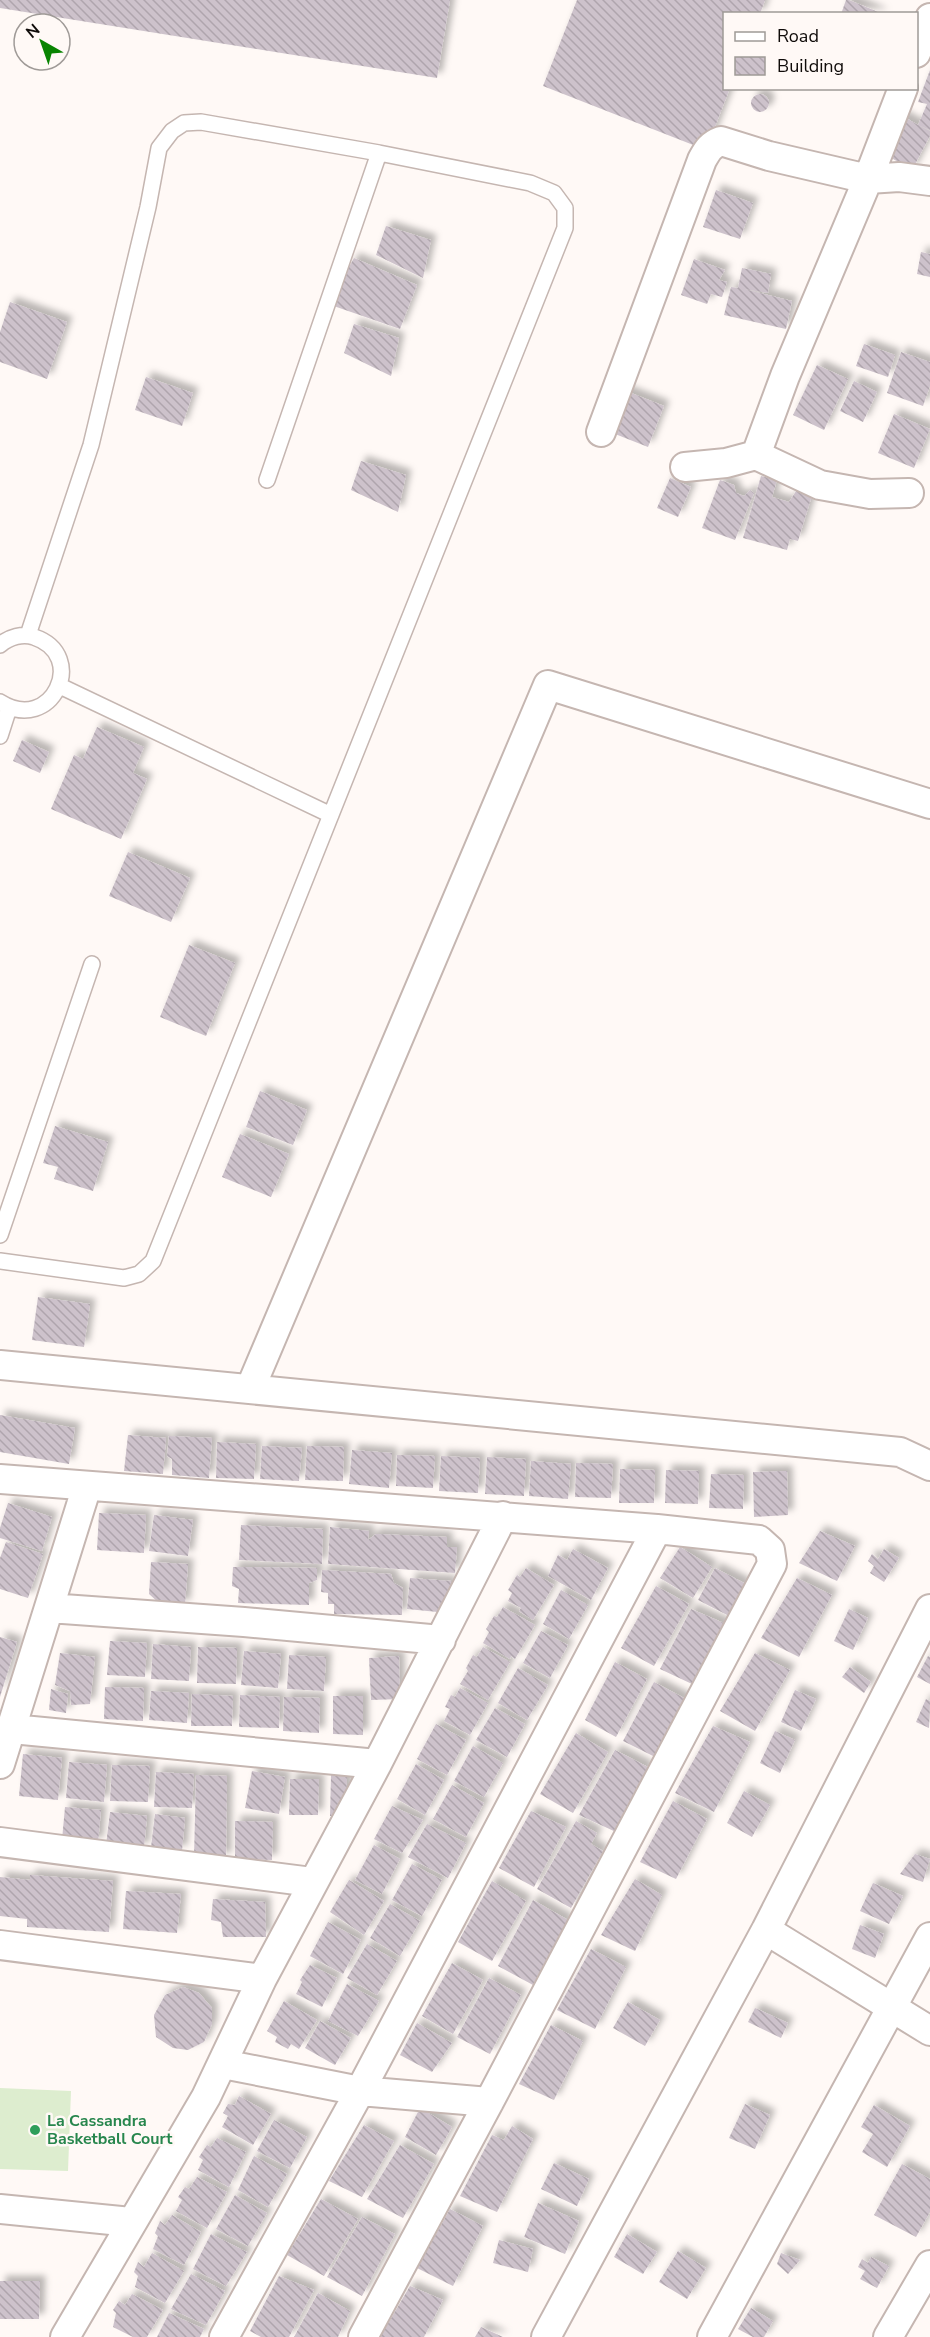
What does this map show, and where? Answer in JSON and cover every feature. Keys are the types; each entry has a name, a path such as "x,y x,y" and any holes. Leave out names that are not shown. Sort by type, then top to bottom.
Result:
{"street":[{"path":"918,48 930,18"},
{"path":"756,455 785,376 868,179 902,90"},
{"path":"601,432 702,160 709,148 721,141 769,156 868,179 899,177 930,181"},
{"path":"685,467 726,463 756,455 820,485 870,494 909,493"},
{"path":"250,1389 548,685 930,804"},
{"path":"0,1365 900,1452 930,1466"},
{"path":"0,1479 657,1528 759,1540 770,1550 772,1564 363,2337"},
{"path":"0,1764 87,1486"},
{"path":"65,2337 206,2097 262,1979 377,1764 503,1516"},
{"path":"224,2337 360,2091 657,1528"},
{"path":"49,1608 244,1622 441,1640"},
{"path":"546,2337 766,1930 930,1609"},
{"path":"12,1729 377,1764"},
{"path":"0,1842 312,1882"},
{"path":"766,1930 930,2031"},
{"path":"712,2337 930,1937"},
{"path":"0,1945 262,1979"},
{"path":"222,2064 360,2091 489,2102"},
{"path":"0,2209 131,2222"},
{"path":"888,2337 930,2265"}],"lane":[{"path":"0,1261 124,1278 139,1274 153,1261 565,228 565,208 554,193 530,183 379,153 201,122 184,123 172,131 159,148 148,207 91,445 28,635"},
{"path":"267,480 379,153"},
{"path":"0,645 15,636 28,635 42,639 52,647 60,659 62,673 60,686 52,699 39,708 24,711 5,705 0,736"},
{"path":"60,686 331,815"},
{"path":"0,1235 92,964"}],"green space":[{"name":"La Cassandra Basketball Court","path":"0,2088 71,2091 68,2171 0,2169"}],"building":[{"path":"0,0 450,0 437,78 72,20 72,12 25,12 0,8"},
{"path":"577,0 765,0 761,12 723,12 723,90 729,90 706,150 543,86"},
{"path":"846,0 849,0 878,12 842,12"},
{"path":"930,70 930,130 918,125 927,104 918,102"},
{"path":"756,94 764,94 769,99 767,110 756,112 751,107 751,99"},
{"path":"901,115 930,131 930,136 912,170 881,152"},
{"path":"716,190 753,203 740,239 703,227"},
{"path":"386,226 431,240 423,278 376,255"},
{"path":"921,252 930,254 930,277 917,274"},
{"path":"354,258 417,285 400,329 328,304"},
{"path":"694,259 725,270 719,280 727,282 722,297 711,294 707,304 681,295"},
{"path":"742,268 771,274 768,293 744,289 792,301 786,329 724,315 731,287 738,288"},
{"path":"10,302 67,322 47,379 0,362 0,332"},
{"path":"354,324 399,338 391,376 344,353"},
{"path":"864,344 895,355 888,377 856,366"},
{"path":"901,352 930,362 930,386 923,406 887,393"},
{"path":"817,365 848,379 824,430 793,415"},
{"path":"146,377 193,393 182,426 135,410"},
{"path":"854,381 877,392 863,422 840,411"},
{"path":"621,389 664,406 648,447 605,430"},
{"path":"894,414 930,429 914,468 878,453"},
{"path":"361,461 406,475 398,512 351,490"},
{"path":"761,476 777,480 772,497 789,502 800,485 814,489 798,541 790,539 787,550 743,538"},
{"path":"670,478 691,487 678,517 657,508"},
{"path":"720,480 734,485 736,493 744,496 750,490 754,493 735,540 702,528"},
{"path":"97,727 144,747 133,773 147,779 121,839 51,809 74,755 83,759"},
{"path":"22,740 49,752 40,773 13,761"},
{"path":"128,852 190,878 171,922 109,896"},
{"path":"189,945 235,963 206,1036 160,1017"},
{"path":"260,1091 307,1110 293,1145 246,1127"},
{"path":"55,1126 108,1142 93,1191 54,1179 58,1167 43,1163"},
{"path":"240,1134 289,1154 271,1197 222,1177"},
{"path":"38,1297 90,1304 84,1347 32,1340"},
{"path":"0,1415 75,1428 69,1464 0,1452"},
{"path":"128,1435 166,1438 163,1474 124,1471"},
{"path":"169,1436 212,1438 209,1478 172,1475 172,1459 167,1456"},
{"path":"217,1442 256,1444 254,1479 216,1478"},
{"path":"262,1446 302,1448 299,1481 260,1479"},
{"path":"307,1446 344,1447 343,1481 305,1480"},
{"path":"352,1450 392,1453 389,1488 349,1484"},
{"path":"397,1455 435,1456 433,1488 396,1486"},
{"path":"441,1456 480,1458 478,1493 439,1491"},
{"path":"487,1457 526,1459 524,1496 485,1494"},
{"path":"531,1461 571,1464 568,1499 529,1496"},
{"path":"576,1463 613,1464 611,1498 575,1497"},
{"path":"620,1469 655,1470 654,1503 619,1503"},
{"path":"666,1470 699,1471 698,1504 665,1503"},
{"path":"787,1471 788,1515 754,1517 753,1472"},
{"path":"711,1474 744,1475 743,1509 709,1508"},
{"path":"8,1503 52,1517 42,1551 0,1538 0,1528"},
{"path":"99,1513 146,1515 144,1553 97,1550"},
{"path":"154,1515 193,1520 188,1556 149,1551"},
{"path":"241,1525 323,1529 322,1564 239,1560"},
{"path":"330,1527 369,1531 368,1540 376,1534 447,1537 447,1547 457,1547 455,1573 328,1564"},
{"path":"820,1531 855,1546 837,1581 799,1563"},
{"path":"6,1542 43,1554 28,1598 0,1589 0,1558"},
{"path":"680,1547 712,1567 693,1598 660,1578"},
{"path":"573,1549 608,1568 591,1600 548,1576 558,1555 567,1560"},
{"path":"884,1549 899,1558 884,1582 870,1573 874,1566 868,1561 872,1554 878,1559"},
{"path":"151,1562 188,1564 185,1605 159,1603 149,1594"},
{"path":"233,1567 317,1568 317,1580 309,1583 309,1605 238,1603 239,1589 232,1586"},
{"path":"526,1568 554,1585 533,1620 519,1611 521,1608 508,1601 512,1593 508,1590 517,1575 520,1577"},
{"path":"715,1568 746,1584 729,1616 698,1600"},
{"path":"322,1570 391,1574 394,1583 403,1588 402,1615 334,1614 334,1604 328,1604 328,1593 321,1592"},
{"path":"410,1578 451,1581 448,1613 407,1609"},
{"path":"797,1578 832,1595 799,1657 761,1638"},
{"path":"656,1586 689,1604 654,1666 621,1648"},
{"path":"561,1590 588,1605 569,1639 543,1624"},
{"path":"503,1607 535,1625 515,1659 511,1656 510,1659 483,1643 489,1632 486,1629"},
{"path":"691,1609 726,1624 692,1684 660,1669"},
{"path":"849,1609 868,1618 853,1650 834,1641"},
{"path":"541,1631 568,1645 550,1678 523,1663"},
{"path":"0,1637 17,1642 0,1697"},
{"path":"110,1641 147,1643 145,1677 107,1675"},
{"path":"153,1644 191,1647 189,1681 151,1679"},
{"path":"198,1647 237,1648 236,1684 197,1683"},
{"path":"483,1647 510,1662 488,1700 460,1684 468,1671 466,1668 473,1655 477,1657"},
{"path":"244,1651 281,1654 278,1688 241,1685"},
{"path":"60,1653 95,1657 90,1704 71,1705 70,1691 55,1685"},
{"path":"755,1653 790,1670 755,1731 720,1711"},
{"path":"289,1655 326,1657 324,1691 287,1689"},
{"path":"399,1656 400,1699 371,1700 369,1658"},
{"path":"928,1656 930,1657 930,1684 917,1677"},
{"path":"615,1662 647,1679 616,1737 585,1720"},
{"path":"850,1667 871,1682 864,1693 842,1677"},
{"path":"518,1668 548,1685 527,1720 498,1703"},
{"path":"654,1682 686,1699 655,1757 623,1741"},
{"path":"105,1687 144,1688 143,1721 104,1719"},
{"path":"460,1688 488,1703 470,1735 444,1721 450,1709 445,1707 451,1695 455,1697"},
{"path":"51,1689 68,1694 66,1713 49,1710"},
{"path":"795,1690 816,1699 801,1731 781,1722"},
{"path":"151,1691 189,1693 187,1723 149,1720"},
{"path":"192,1694 233,1696 232,1726 191,1726"},
{"path":"240,1695 280,1697 279,1728 239,1727"},
{"path":"333,1696 363,1696 363,1735 333,1734"},
{"path":"284,1697 320,1698 319,1733 283,1731"},
{"path":"926,1699 930,1701 929,1728 916,1722"},
{"path":"495,1708 525,1724 507,1757 476,1740"},
{"path":"436,1724 466,1740 447,1775 417,1759"},
{"path":"713,1726 750,1742 714,1812 675,1793"},
{"path":"775,1731 795,1740 780,1773 760,1763"},
{"path":"576,1733 608,1752 573,1813 540,1794"},
{"path":"473,1746 503,1763 484,1797 454,1781"},
{"path":"615,1750 648,1767 616,1832 579,1815"},
{"path":"23,1754 62,1758 58,1800 19,1796"},
{"path":"69,1762 107,1765 104,1802 66,1798"},
{"path":"416,1764 444,1780 425,1815 397,1799"},
{"path":"112,1765 150,1766 148,1802 110,1801"},
{"path":"252,1771 285,1777 279,1814 245,1808"},
{"path":"156,1772 194,1774 192,1808 154,1807"},
{"path":"196,1775 227,1776 226,1858 194,1857"},
{"path":"331,1775 347,1776 346,1816 330,1816"},
{"path":"290,1779 319,1779 318,1815 289,1815"},
{"path":"452,1785 484,1803 466,1837 433,1819"},
{"path":"744,1791 770,1805 752,1837 727,1823"},
{"path":"673,1801 707,1819 676,1879 640,1862"},
{"path":"392,1806 423,1820 402,1853 374,1839"},
{"path":"65,1807 101,1810 98,1843 62,1840"},
{"path":"531,1811 566,1827 534,1887 499,1868"},
{"path":"110,1812 147,1816 144,1848 106,1845"},
{"path":"155,1814 185,1818 182,1851 151,1847"},
{"path":"235,1821 273,1822 272,1860 235,1859"},
{"path":"576,1821 597,1833 591,1844 603,1851 571,1908 537,1889"},
{"path":"427,1824 466,1843 448,1878 408,1857"},
{"path":"374,1845 400,1859 382,1894 355,1880"},
{"path":"915,1854 930,1859 923,1882 900,1874"},
{"path":"412,1864 442,1880 422,1916 392,1900"},
{"path":"30,1875 113,1881 109,1932 27,1927 27,1919 0,1916 0,1877 30,1880"},
{"path":"635,1879 662,1895 635,1951 601,1935"},
{"path":"349,1880 384,1901 364,1935 330,1912"},
{"path":"492,1881 526,1901 492,1961 458,1942"},
{"path":"873,1883 903,1896 889,1924 860,1911"},
{"path":"126,1891 181,1894 177,1933 123,1929"},
{"path":"213,1899 265,1902 266,1937 223,1937 221,1922 211,1920"},
{"path":"533,1900 568,1920 533,1985 498,1966"},
{"path":"390,1904 420,1921 400,1956 370,1938"},
{"path":"328,1922 361,1940 343,1974 310,1956"},
{"path":"860,1925 884,1934 875,1958 852,1949"},
{"path":"367,1944 397,1961 377,1995 347,1978"},
{"path":"591,1949 626,1967 595,2029 557,2010"},
{"path":"452,1963 483,1980 453,2034 422,2016"},
{"path":"310,1965 337,1978 322,2007 296,1994 302,1982 300,1980"},
{"path":"489,1978 521,1995 490,2054 457,2037"},
{"path":"347,1984 379,2001 358,2036 328,2021"},
{"path":"183,1987 199,1993 212,2008 212,2024 204,2042 188,2050 173,2048 156,2037 154,2015 165,1995"},
{"path":"284,2001 317,2020 299,2049 291,2044 288,2049 275,2042 277,2037 267,2031"},
{"path":"628,2002 660,2020 645,2046 613,2028"},
{"path":"755,2008 788,2023 781,2038 748,2022"},
{"path":"320,2021 351,2038 335,2065 305,2048"},
{"path":"417,2023 452,2043 432,2072 400,2055"},
{"path":"551,2025 583,2041 554,2100 519,2084"},
{"path":"239,2096 271,2114 253,2145 222,2127 228,2116 223,2113 228,2104 235,2105"},
{"path":"745,2104 770,2115 755,2149 729,2138"},
{"path":"874,2105 910,2126 887,2167 862,2152 873,2134 861,2127"},
{"path":"420,2108 452,2127 436,2155 405,2137"},
{"path":"274,2120 307,2137 290,2168 257,2151"},
{"path":"364,2125 394,2141 362,2197 329,2181"},
{"path":"512,2126 533,2139 497,2212 460,2196 492,2135 504,2140"},
{"path":"217,2138 246,2152 229,2187 198,2170 203,2160 199,2157 207,2145 211,2147"},
{"path":"400,2145 434,2164 403,2218 367,2199"},
{"path":"254,2156 287,2174 268,2207 238,2190"},
{"path":"554,2163 589,2179 577,2206 541,2189"},
{"path":"902,2164 930,2179 930,2212 916,2237 874,2215"},
{"path":"197,2177 227,2192 207,2228 176,2211 182,2200 178,2197 185,2187 189,2189"},
{"path":"235,2195 267,2213 248,2246 216,2229"},
{"path":"321,2199 358,2219 324,2276 287,2255"},
{"path":"538,2203 579,2221 565,2254 524,2237"},
{"path":"450,2209 483,2226 453,2286 417,2268"},
{"path":"172,2215 201,2232 184,2265 153,2249 158,2236 155,2233 160,2221 165,2225"},
{"path":"362,2217 395,2234 362,2296 327,2277"},
{"path":"211,2234 247,2252 226,2286 193,2269"},
{"path":"627,2234 657,2252 643,2274 614,2257"},
{"path":"499,2240 533,2249 528,2272 493,2263"},
{"path":"678,2251 706,2268 687,2299 659,2282"},
{"path":"152,2253 184,2271 165,2303 135,2287 138,2276 134,2272 138,2262 144,2267"},
{"path":"781,2253 800,2260 788,2274 777,2264"},
{"path":"871,2257 889,2266 877,2288 860,2279 865,2271 858,2267 862,2259 868,2263"},
{"path":"191,2274 225,2291 206,2325 171,2309"},
{"path":"279,2276 314,2290 289,2337 261,2337 250,2331"},
{"path":"0,2281 40,2281 39,2319 0,2319"},
{"path":"410,2286 443,2300 424,2337 380,2337"},
{"path":"318,2293 350,2311 338,2337 294,2337"},
{"path":"132,2294 163,2310 147,2337 133,2337 113,2327 116,2313 113,2310 119,2301 125,2305"},
{"path":"751,2308 773,2321 764,2337 753,2337 738,2329"},
{"path":"169,2313 204,2329 200,2337 157,2337"},
{"path":"481,2327 503,2337 475,2337"}],"place":[{"name":"La Cassandra Basketball Court","path":"35,2130"}]}
